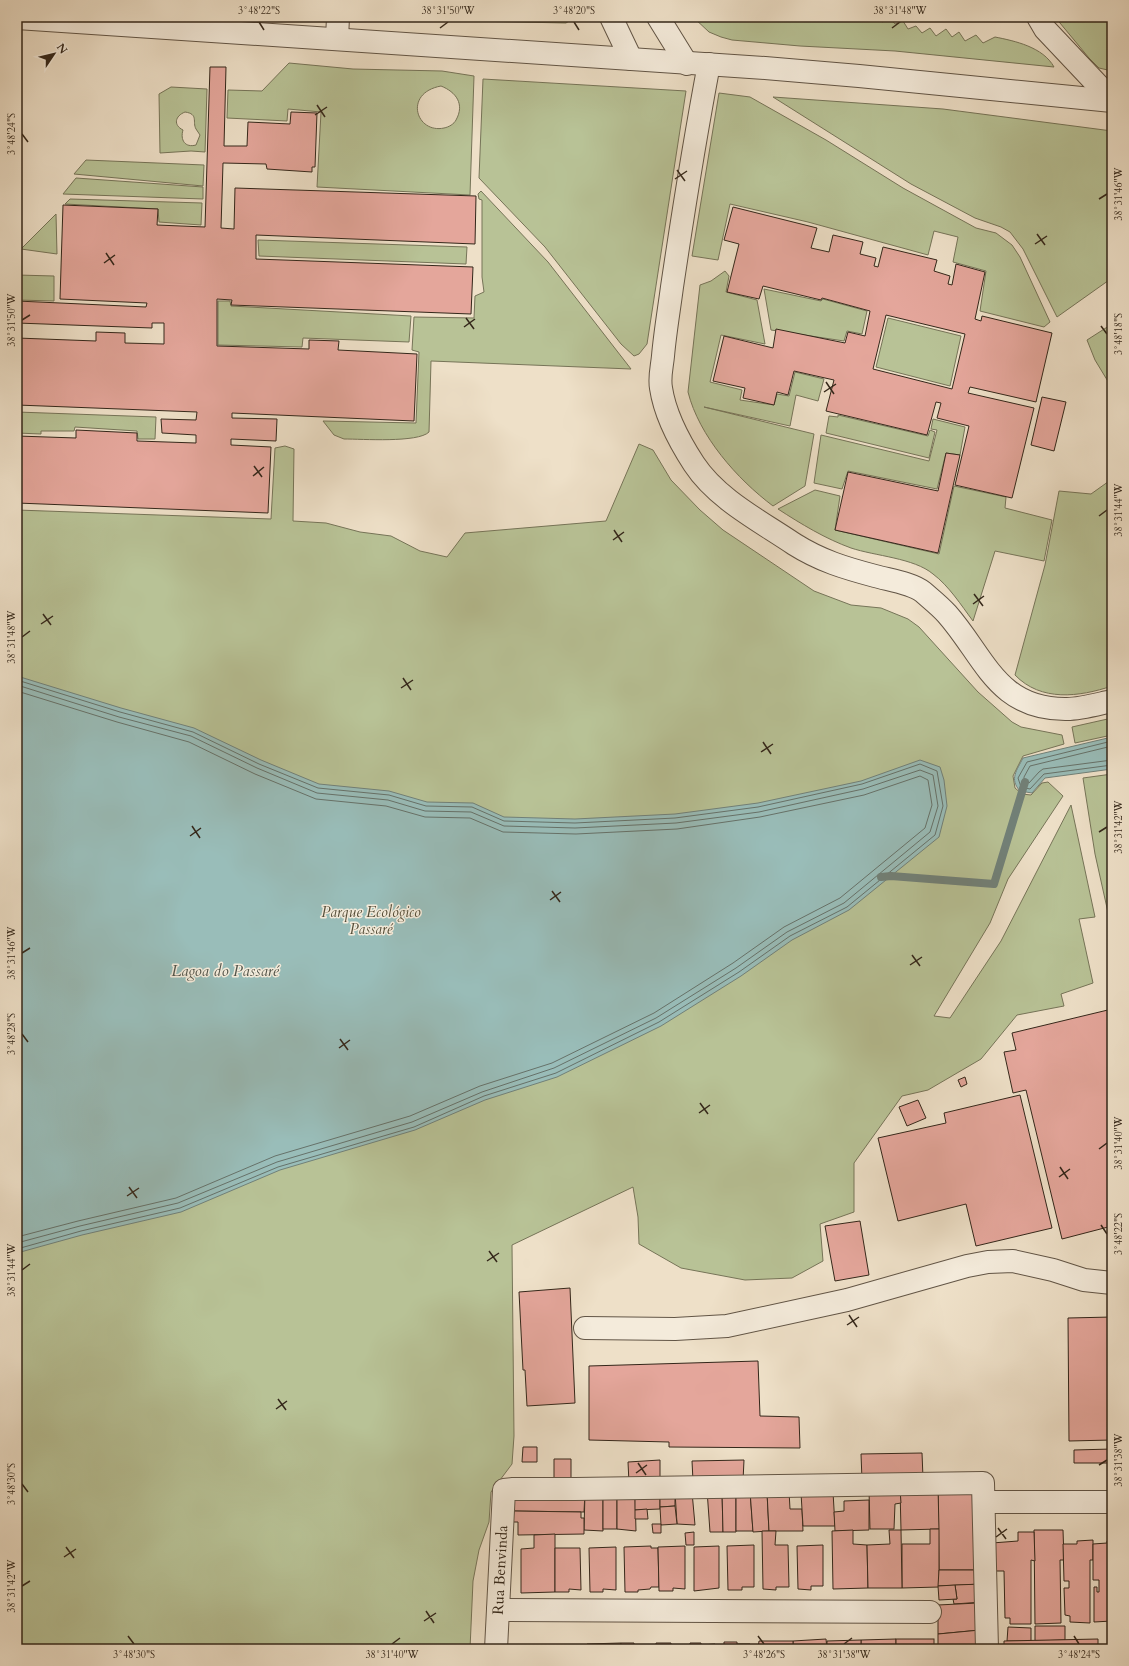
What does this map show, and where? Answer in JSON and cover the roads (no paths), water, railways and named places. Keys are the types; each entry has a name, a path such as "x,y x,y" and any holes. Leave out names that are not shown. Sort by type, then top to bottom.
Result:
{"street":[{"path":"337,39 338,17"},
{"path":"611,17 631,59"},
{"path":"658,17 687,64"},
{"path":"1038,17 1045,29 1112,101"},
{"path":"17,18 687,64 709,64 859,76 1112,101"},
{"path":"709,64 686,197 660,378 661,388 670,421 676,435 695,466 707,480 736,505 810,554 839,566 919,589 947,614 980,661 998,683 1018,698 1042,706 1068,710 1112,701"},
{"path":"585,1328 675,1329 727,1326 846,1300 967,1266 988,1262 1013,1261 1053,1270 1084,1280 1112,1283"},
{"name":"Rua Benvinda","path":"496,1649 504,1490 983,1483 984,1502"},
{"path":"987,1649 984,1502 1112,1502"},
{"path":"498,1610 930,1612"}],"water":[{"name":"Lagoa do Passaré","path":"17,676 121,708 194,728 261,760 319,784 389,791 427,802 473,803 504,817 575,819 675,814 758,803 861,781 920,760 940,767 944,780 947,806 939,837 849,910 792,940 741,976 661,1026 557,1077 485,1100 415,1130 280,1170 181,1212 82,1235 17,1253"},
{"path":"1112,737 1112,769 1045,778 1032,793 1020,791 1017,787 1015,782 1015,774 1023,758"}],"waterway":[{"path":"881,877 891,876 994,884 1025,782"}],"park label":[{"name":"Parque Ecológico Passaré","path":"371,920"}]}
